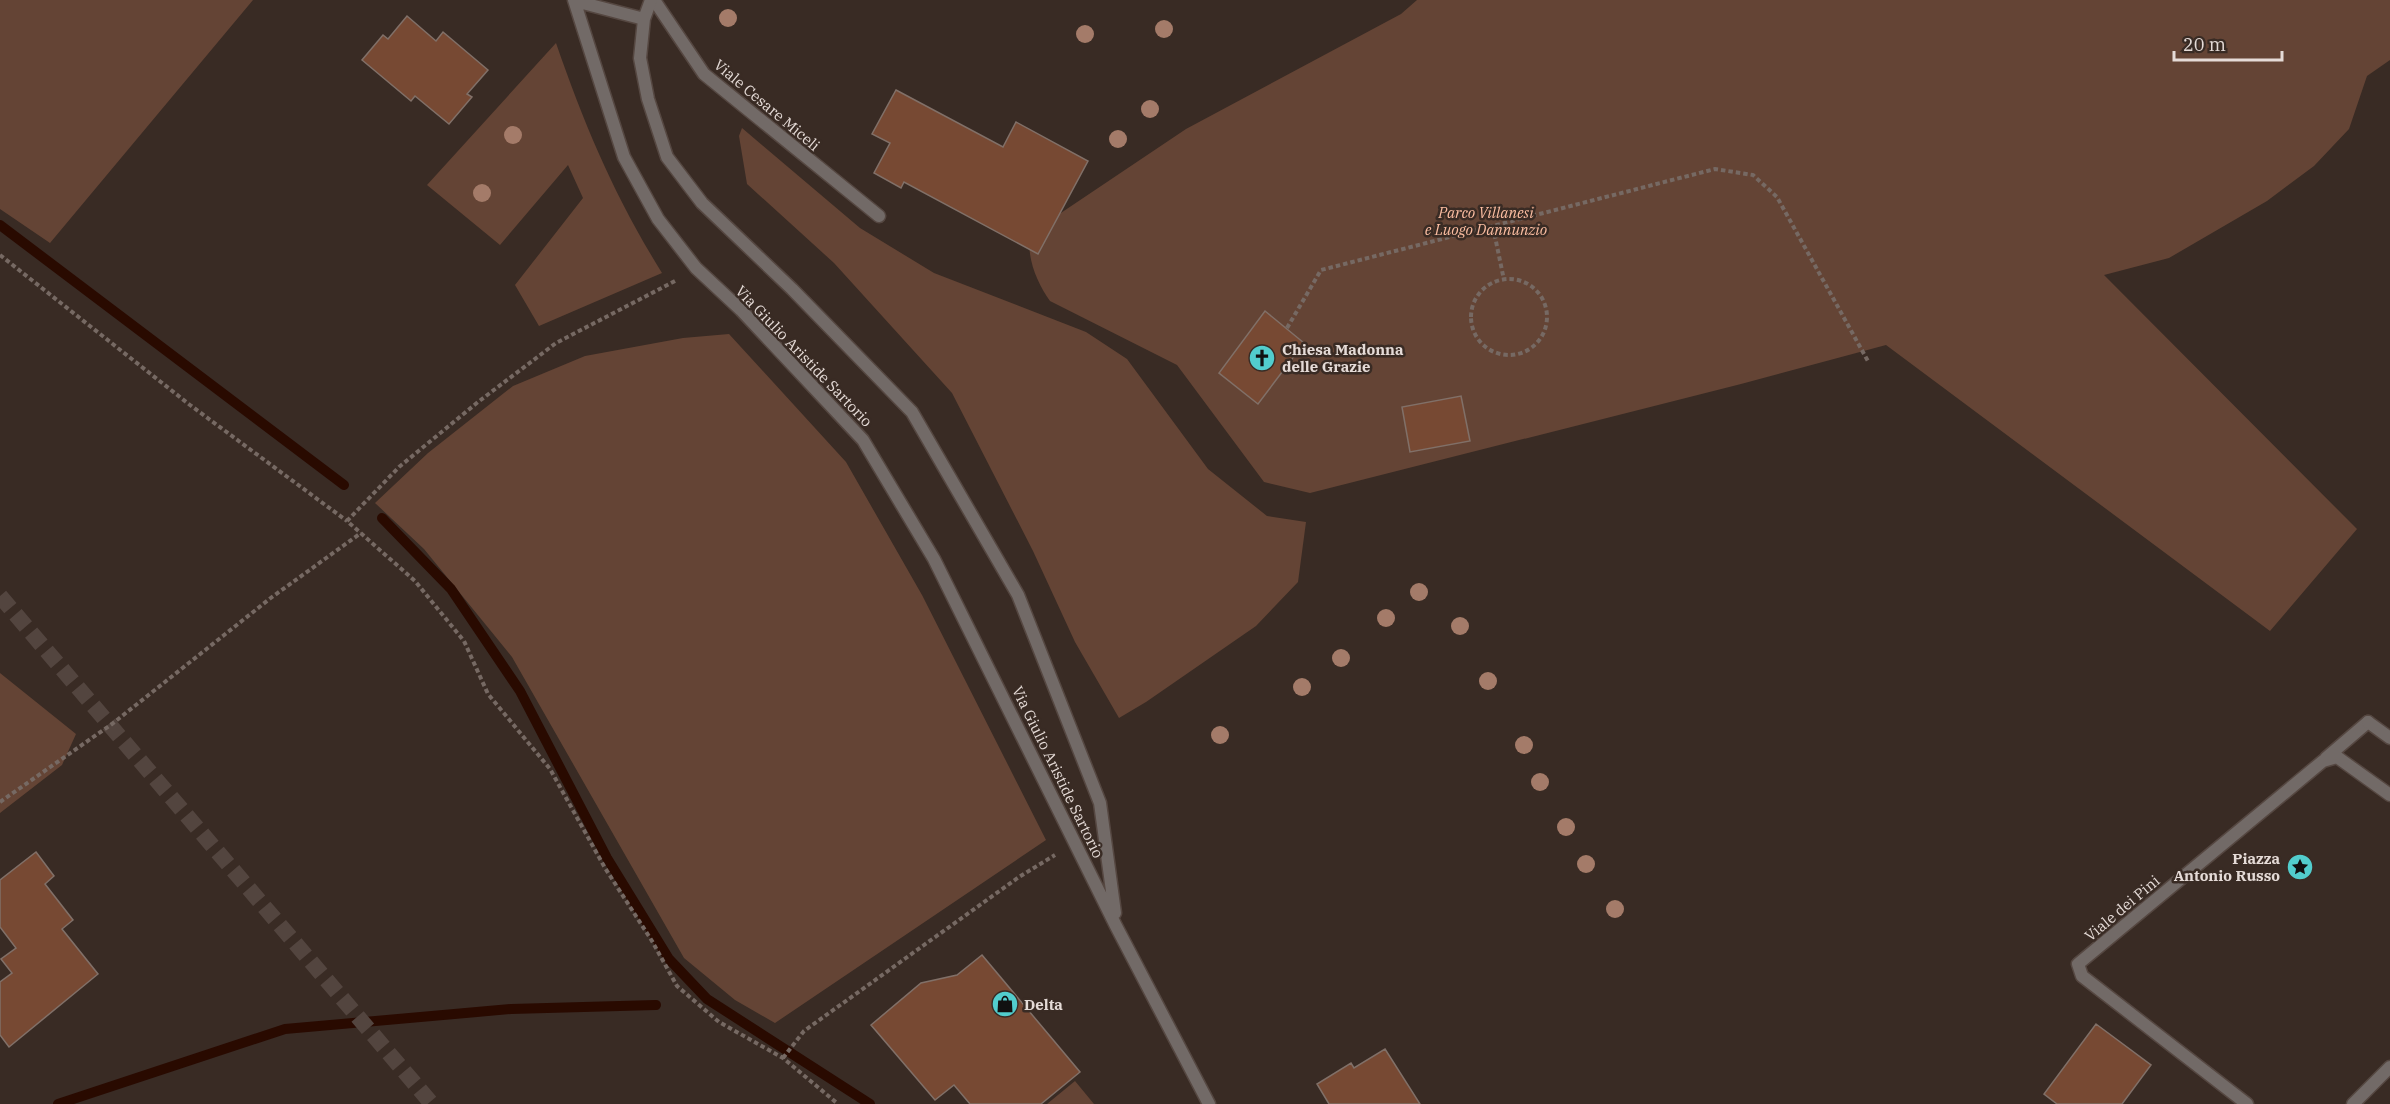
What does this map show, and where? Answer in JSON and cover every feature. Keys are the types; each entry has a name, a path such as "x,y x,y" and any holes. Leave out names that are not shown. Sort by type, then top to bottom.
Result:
{"street":[{"name":"Via Giulio Aristide Sartorio","path":"653,0 644,19 640,58 648,99 668,157 702,203 792,289 912,412 1018,595 1100,803 1116,926"},
{"name":"Viale Cesare Miceli","path":"653,0 704,74 879,216"},
{"name":"Via Giulio Aristide Sartorio","path":"574,1 624,157 658,219 696,268 741,310 863,440 934,559 1077,842 1116,926 1209,1104"},
{"path":"574,1 644,19"},
{"path":"2323,761 2368,722 2390,738"},
{"path":"2323,761 2337,757 2390,795"},
{"name":"Viale dei Pini","path":"2247,1104 2082,976 2078,964 2323,761"},
{"path":"2353,1104 2390,1067"}],"path":[{"path":"1287,328 1321,270 1715,169 1753,175 1777,197 1869,363"},
{"path":"1493,227 1504,280"},
{"path":"0,255 190,405 347,521 415,581 464,640 488,694 550,769 605,868 652,941 677,986 718,1022 783,1058 838,1104"},
{"path":"347,521 399,467 478,402 556,344 660,291 696,268"},
{"path":"1504,280 1527,283 1543,300 1547,311 1544,333 1537,343 1517,355 1505,355 1483,345 1475,335 1472,324 1472,312 1479,295 1492,283 1504,280"},
{"path":"0,802 112,724 272,597 361,533"},
{"path":"783,1058 804,1031 1019,877 1077,842"}],"green space":[{"path":"0,0 253,0 50,243 0,209"},
{"name":"Parco Villanesi e Luogo Dannunzio","path":"1417,0 2390,0 2390,60 2367,76 2349,129 2314,166 2267,201 2169,258 2104,275 2357,529 2270,631 1886,345 1310,493 1264,482 1177,365 1050,301 1033,268 1030,250 1031,233 1186,129 1401,14"},
{"path":"556,43 602,161 662,273 539,326 515,285 583,198 568,165 500,245 427,185"},
{"path":"742,128 860,228 934,273 1086,332 1127,359 1208,469 1267,516 1306,522 1298,582 1256,626 1119,718 1075,642 1033,551 952,393 834,263 747,184 739,136"},
{"path":"729,334 846,462 922,595 1046,840 775,1023 735,1000 684,958 512,657 424,549 375,503 428,453 513,386 585,356 683,338"},
{"path":"0,673 76,734 62,765 0,813"},
{"path":"1075,1081 1094,1104 1047,1104"}],"building":[{"path":"407,16 436,41 443,32 488,70 467,94 472,97 449,124 415,96 411,101 362,60 383,35 388,39"},
{"path":"896,90 1003,147 1016,122 1088,161 1038,254 904,182 901,188 874,173 890,143 872,134"},
{"name":"Chiesa Madonna delle Grazie","path":"1265,311 1304,343 1258,404 1219,373"},
{"path":"1461,396 1470,441 1410,452 1402,407"},
{"path":"36,852 54,876 45,884 73,920 62,929 98,974 9,1047 0,1035 0,982 12,973 1,959 16,948 0,927 0,880"},
{"path":"982,955 1080,1072 1041,1104 970,1104 954,1085 935,1100 871,1025 921,983 957,975"},
{"path":"2096,1024 2151,1065 2122,1104 2057,1104 2044,1094"},
{"path":"1385,1049 1420,1104 1329,1104 1317,1084 1351,1063 1354,1068"}],"waterway":[{"path":"0,225 344,485"},
{"path":"382,518 451,589 520,691 607,858 669,959 707,999 870,1104"},
{"path":"58,1104 285,1029 511,1009 656,1005"}],"tunnel":[{"path":"0,596 432,1104"}],"place":[{"name":"Chiesa Madonna delle Grazie","path":"1262,358"},
{"name":"Piazza Antonio Russo","path":"2300,867"},
{"name":"Delta","path":"1005,1004"}]}
